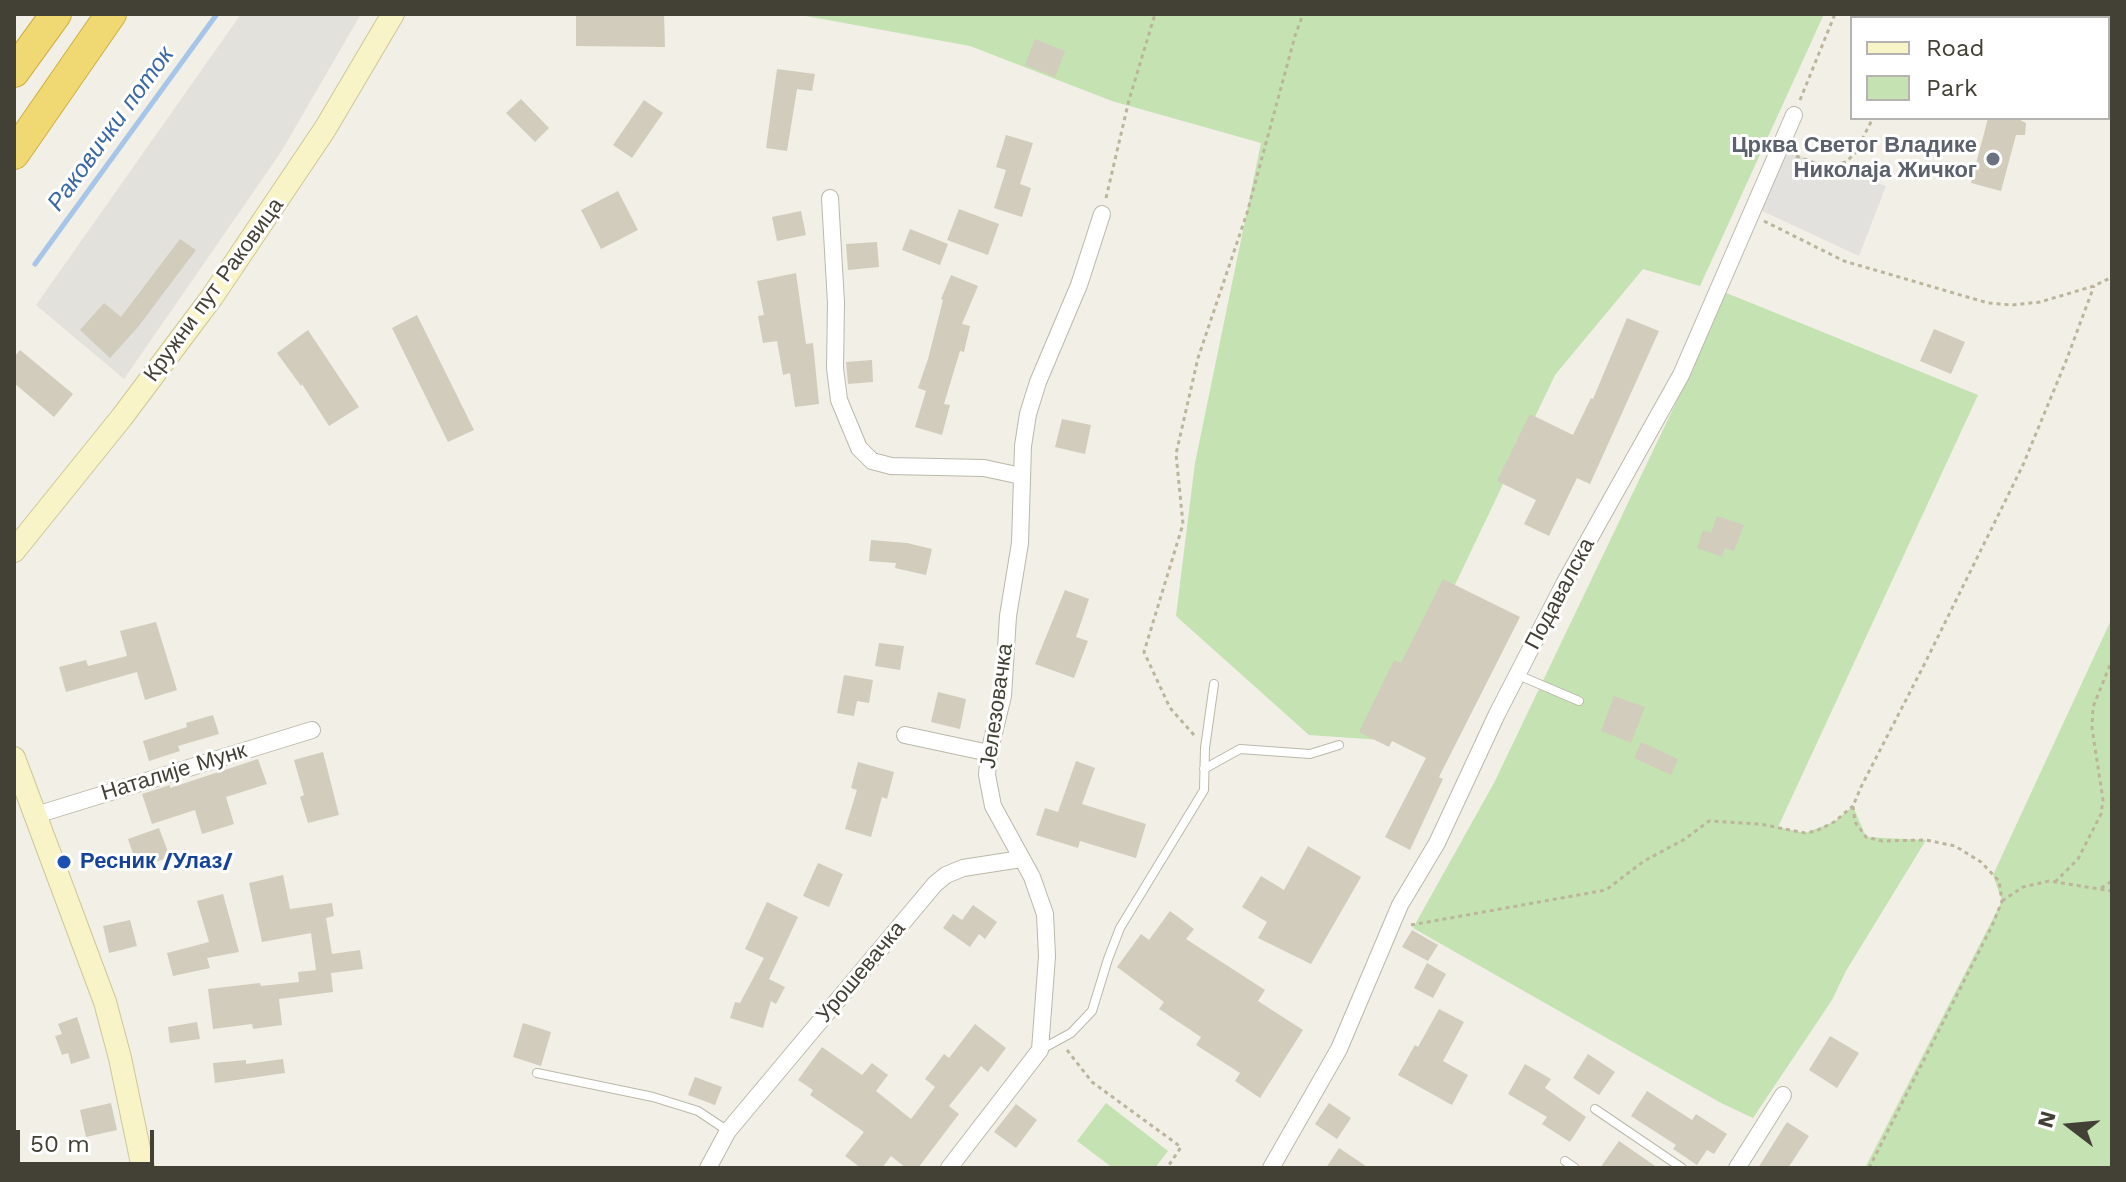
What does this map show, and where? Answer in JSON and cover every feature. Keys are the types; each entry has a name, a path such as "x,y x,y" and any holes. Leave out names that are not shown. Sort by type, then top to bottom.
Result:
{"highway":[{"path":"14,72 56,14"},
{"path":"14,154 111,14"}],"main road":[{"name":"Кружни пут Раковица","path":"14,551 122,417 230,272 325,129 393,14"},
{"path":"14,758 105,1002 143,1168"}],"street":[{"name":"Подавалска","path":"1271,1168 1339,1049 1390,928 1437,843 1570,572 1681,375 1794,115"},
{"path":"830,198 836,303 835,368 842,408 859,448 872,461 891,466 984,468 1021,476"},
{"name":"Јелезовачка","path":"1040,1050 1047,928 1038,889 993,806 988,787 989,753 1003,696 1008,616 1022,522 1021,476 1025,429 1033,398 1079,285 1102,214"},
{"name":"Наталије Мунк","path":"36,815 312,730"},
{"path":"905,735 989,753"},
{"name":"Урошевачка","path":"708,1168 728,1131 935,884 963,868 1021,859"},
{"path":"949,1168 1040,1050"},
{"path":"1737,1168 1783,1095"}],"lane":[{"path":"1518,675 1579,701"},
{"path":"1040,1050 1083,1023 1092,1011 1120,928 1204,790 1205,748 1214,684"},
{"path":"1204,769 1240,749 1310,754 1339,745"},
{"path":"537,1073 653,1097 698,1111 728,1131"},
{"path":"1595,1109 1682,1168"},
{"path":"1565,1161 1575,1168"}],"path":[{"path":"1102,214 1129,100 1155,14"},
{"path":"1205,748 1170,708 1144,652 1183,524 1176,454 1198,358 1247,213 1303,14"},
{"path":"1794,115 1835,14"},
{"path":"1780,149 1817,164 1831,166 1846,162 1855,153 1872,120"},
{"path":"1751,216 1784,229 1820,251 1844,261 1988,303 2012,305 2040,302 2094,286 2112,277"},
{"path":"1390,928 1606,890 1644,861 1685,839 1709,821 1760,824 1805,833 1834,822 1853,806 2023,465 2094,286"},
{"path":"2055,882 2078,859 2101,814 2103,800 2092,728 2093,707 2112,660"},
{"path":"1853,806 1855,822 1866,837 1882,841 1926,840 1955,846 1981,862 1999,881 2002,901 1869,1168"},
{"path":"2101,888 2112,881"},
{"path":"2002,901 2023,887 2038,883 2055,882 2112,891"},
{"path":"1060,1040 1092,1082 1181,1147 1169,1165 1173,1168"}],"shaded area":[{"path":"241,14 361,14 281,152 124,379 36,305"},
{"path":"1783,150 1886,186 1859,256 1760,210"}],"green space":[{"path":"795,14 1824,14 1700,286 1643,269 1555,375 1381,740 1309,735 1176,616 1195,463 1261,143 1112,101 970,46"},
{"path":"1724,292 1978,395 1778,827 1805,833 1834,822 1853,806 1866,837 1926,840 1846,971 1832,1000 1753,1118 1721,1103 1413,928 1494,783 1695,363"},
{"path":"2112,618 2112,1168 1865,1168 2002,901 1993,875"},
{"path":"1106,1103 1168,1151 1155,1168 1113,1168 1077,1141"}],"building":[{"path":"576,14 664,14 665,47 576,46"},
{"path":"1035,39 1065,51 1055,77 1025,65"},
{"path":"777,69 815,74 812,91 797,89 787,151 766,148"},
{"path":"521,99 549,128 535,142 506,113"},
{"path":"644,100 663,113 632,158 613,145"},
{"name":"Црква Светог Владике Николаја Жичког","path":"1987,120 2020,120 2026,123 2025,135 2016,135 2001,191 1971,183"},
{"path":"1006,135 1033,143 1020,184 1031,188 1022,217 994,208 1006,170 996,167"},
{"path":"618,191 638,230 601,249 581,210"},
{"path":"959,209 999,224 988,255 947,240"},
{"path":"801,211 806,235 777,241 772,217"},
{"path":"910,229 948,244 940,265 902,250"},
{"path":"180,239 196,250 138,327 110,358 80,330 104,303 121,317"},
{"path":"877,242 879,267 848,270 846,244"},
{"path":"796,273 806,344 813,343 819,404 795,407 790,373 783,375 777,341 763,343 758,316 764,315 757,281"},
{"path":"951,275 978,286 962,324 970,326 964,352 960,351 944,404 950,405 942,435 915,427 926,391 918,388 928,359 941,299"},
{"path":"417,315 474,430 448,442 392,328"},
{"path":"1627,318 1659,331 1590,484 1577,478 1549,536 1524,524 1536,500 1497,481 1530,414 1573,435 1593,399"},
{"path":"1934,329 1965,342 1951,374 1920,361"},
{"path":"308,330 359,407 329,426 277,353"},
{"path":"20,350 73,394 54,417 14,383 14,357"},
{"path":"872,360 873,382 848,384 846,362"},
{"path":"1062,419 1091,425 1085,454 1055,447"},
{"path":"1717,516 1744,525 1734,551 1725,548 1722,557 1697,548 1703,530 1711,533"},
{"path":"871,540 932,549 926,575 895,568 896,563 869,561"},
{"path":"1443,579 1520,617 1439,777 1443,779 1410,850 1385,837 1426,758 1392,741 1389,747 1359,732 1394,660 1401,663"},
{"path":"1065,590 1089,599 1076,637 1088,641 1074,678 1035,664"},
{"path":"156,622 177,690 145,700 137,672 66,692 59,667 86,660 88,666 127,656 120,631"},
{"path":"879,643 904,646 900,670 875,666"},
{"path":"844,675 873,680 869,703 857,701 854,716 837,713"},
{"path":"938,692 966,699 960,729 931,722"},
{"path":"1614,696 1645,707 1631,743 1601,731"},
{"path":"213,715 219,734 178,746 180,751 149,761 143,741"},
{"path":"1641,742 1678,759 1671,775 1634,758"},
{"path":"323,752 339,815 308,823 294,760"},
{"path":"258,759 267,784 226,797 234,824 202,834 195,810 152,824 142,794"},
{"path":"1076,761 1095,768 1082,804 1146,824 1136,858 1080,841 1078,848 1036,835 1045,808 1058,812"},
{"path":"858,762 894,772 887,799 882,797 871,837 845,829 857,790 851,788"},
{"path":"159,828 170,857 138,868 128,839"},
{"path":"1308,846 1361,877 1311,964 1258,938 1267,922 1242,907 1261,876 1284,890"},
{"path":"818,863 843,874 829,907 803,896"},
{"path":"283,875 290,909 332,903 334,916 326,918 332,954 360,950 363,969 331,973 333,992 279,999 282,1025 253,1029 252,1024 213,1029 208,989 299,982 298,972 316,970 311,933 262,942 249,883"},
{"path":"223,894 239,952 207,958 210,968 173,976 167,953 209,942 197,901"},
{"path":"767,902 798,917 769,979 785,987 776,1004 771,1001 763,1028 730,1018 735,1002 740,1003 764,958 745,949"},
{"path":"973,905 997,922 985,939 979,934 970,947 943,928 953,914 962,920"},
{"path":"1170,911 1194,929 1186,939 1265,990 1258,1001 1303,1030 1260,1098 1235,1081 1240,1073 1196,1045 1201,1037 1159,1009 1164,1002 1117,967 1141,934 1149,940"},
{"path":"130,920 137,946 109,953 103,926"},
{"path":"1412,930 1438,945 1428,961 1402,947"},
{"path":"1427,963 1446,974 1433,998 1414,988"},
{"path":"1439,1009 1464,1022 1443,1061 1468,1075 1452,1105 1398,1075"},
{"path":"77,1017 90,1058 71,1064 68,1053 62,1055 55,1036 62,1034 58,1024"},
{"path":"197,1022 200,1039 170,1043 168,1027"},
{"path":"523,1023 551,1032 541,1066 513,1057"},
{"path":"975,1024 1006,1048 988,1072 981,1066 949,1106 959,1114 918,1168 906,1168 891,1156 882,1168 861,1168 845,1156 864,1132 810,1095 813,1090 798,1080 822,1047 862,1075 872,1063 888,1075 876,1091 911,1119 935,1087 925,1079 944,1054 949,1058"},
{"path":"1830,1036 1859,1053 1837,1088 1809,1070"},
{"path":"1588,1054 1615,1072 1599,1095 1573,1078"},
{"path":"283,1059 285,1073 215,1083 213,1063 246,1060 246,1064"},
{"path":"1525,1064 1551,1079 1545,1088 1586,1117 1570,1142 1542,1124 1547,1117 1508,1094"},
{"path":"695,1077 722,1087 715,1105 688,1095"},
{"path":"1647,1091 1692,1120 1696,1114 1727,1134 1714,1154 1707,1150 1697,1165 1673,1149 1676,1145 1631,1116"},
{"path":"111,1103 117,1130 86,1137 80,1110"},
{"path":"1329,1103 1351,1118 1337,1139 1315,1124"},
{"path":"1016,1104 1037,1120 1016,1148 994,1132"},
{"path":"1787,1122 1809,1136 1788,1168 1758,1168"},
{"path":"1619,1141 1658,1168 1600,1168"},
{"path":"1339,1148 1369,1168 1326,1168"}],"waterway":[{"name":"Раковички поток","path":"35,264 217,14"}],"place":[{"name":"Црква Светог Владике Николаја Жичког","path":"1993,159"},
{"name":"Ресник /Улаз/","path":"64,862"}]}
